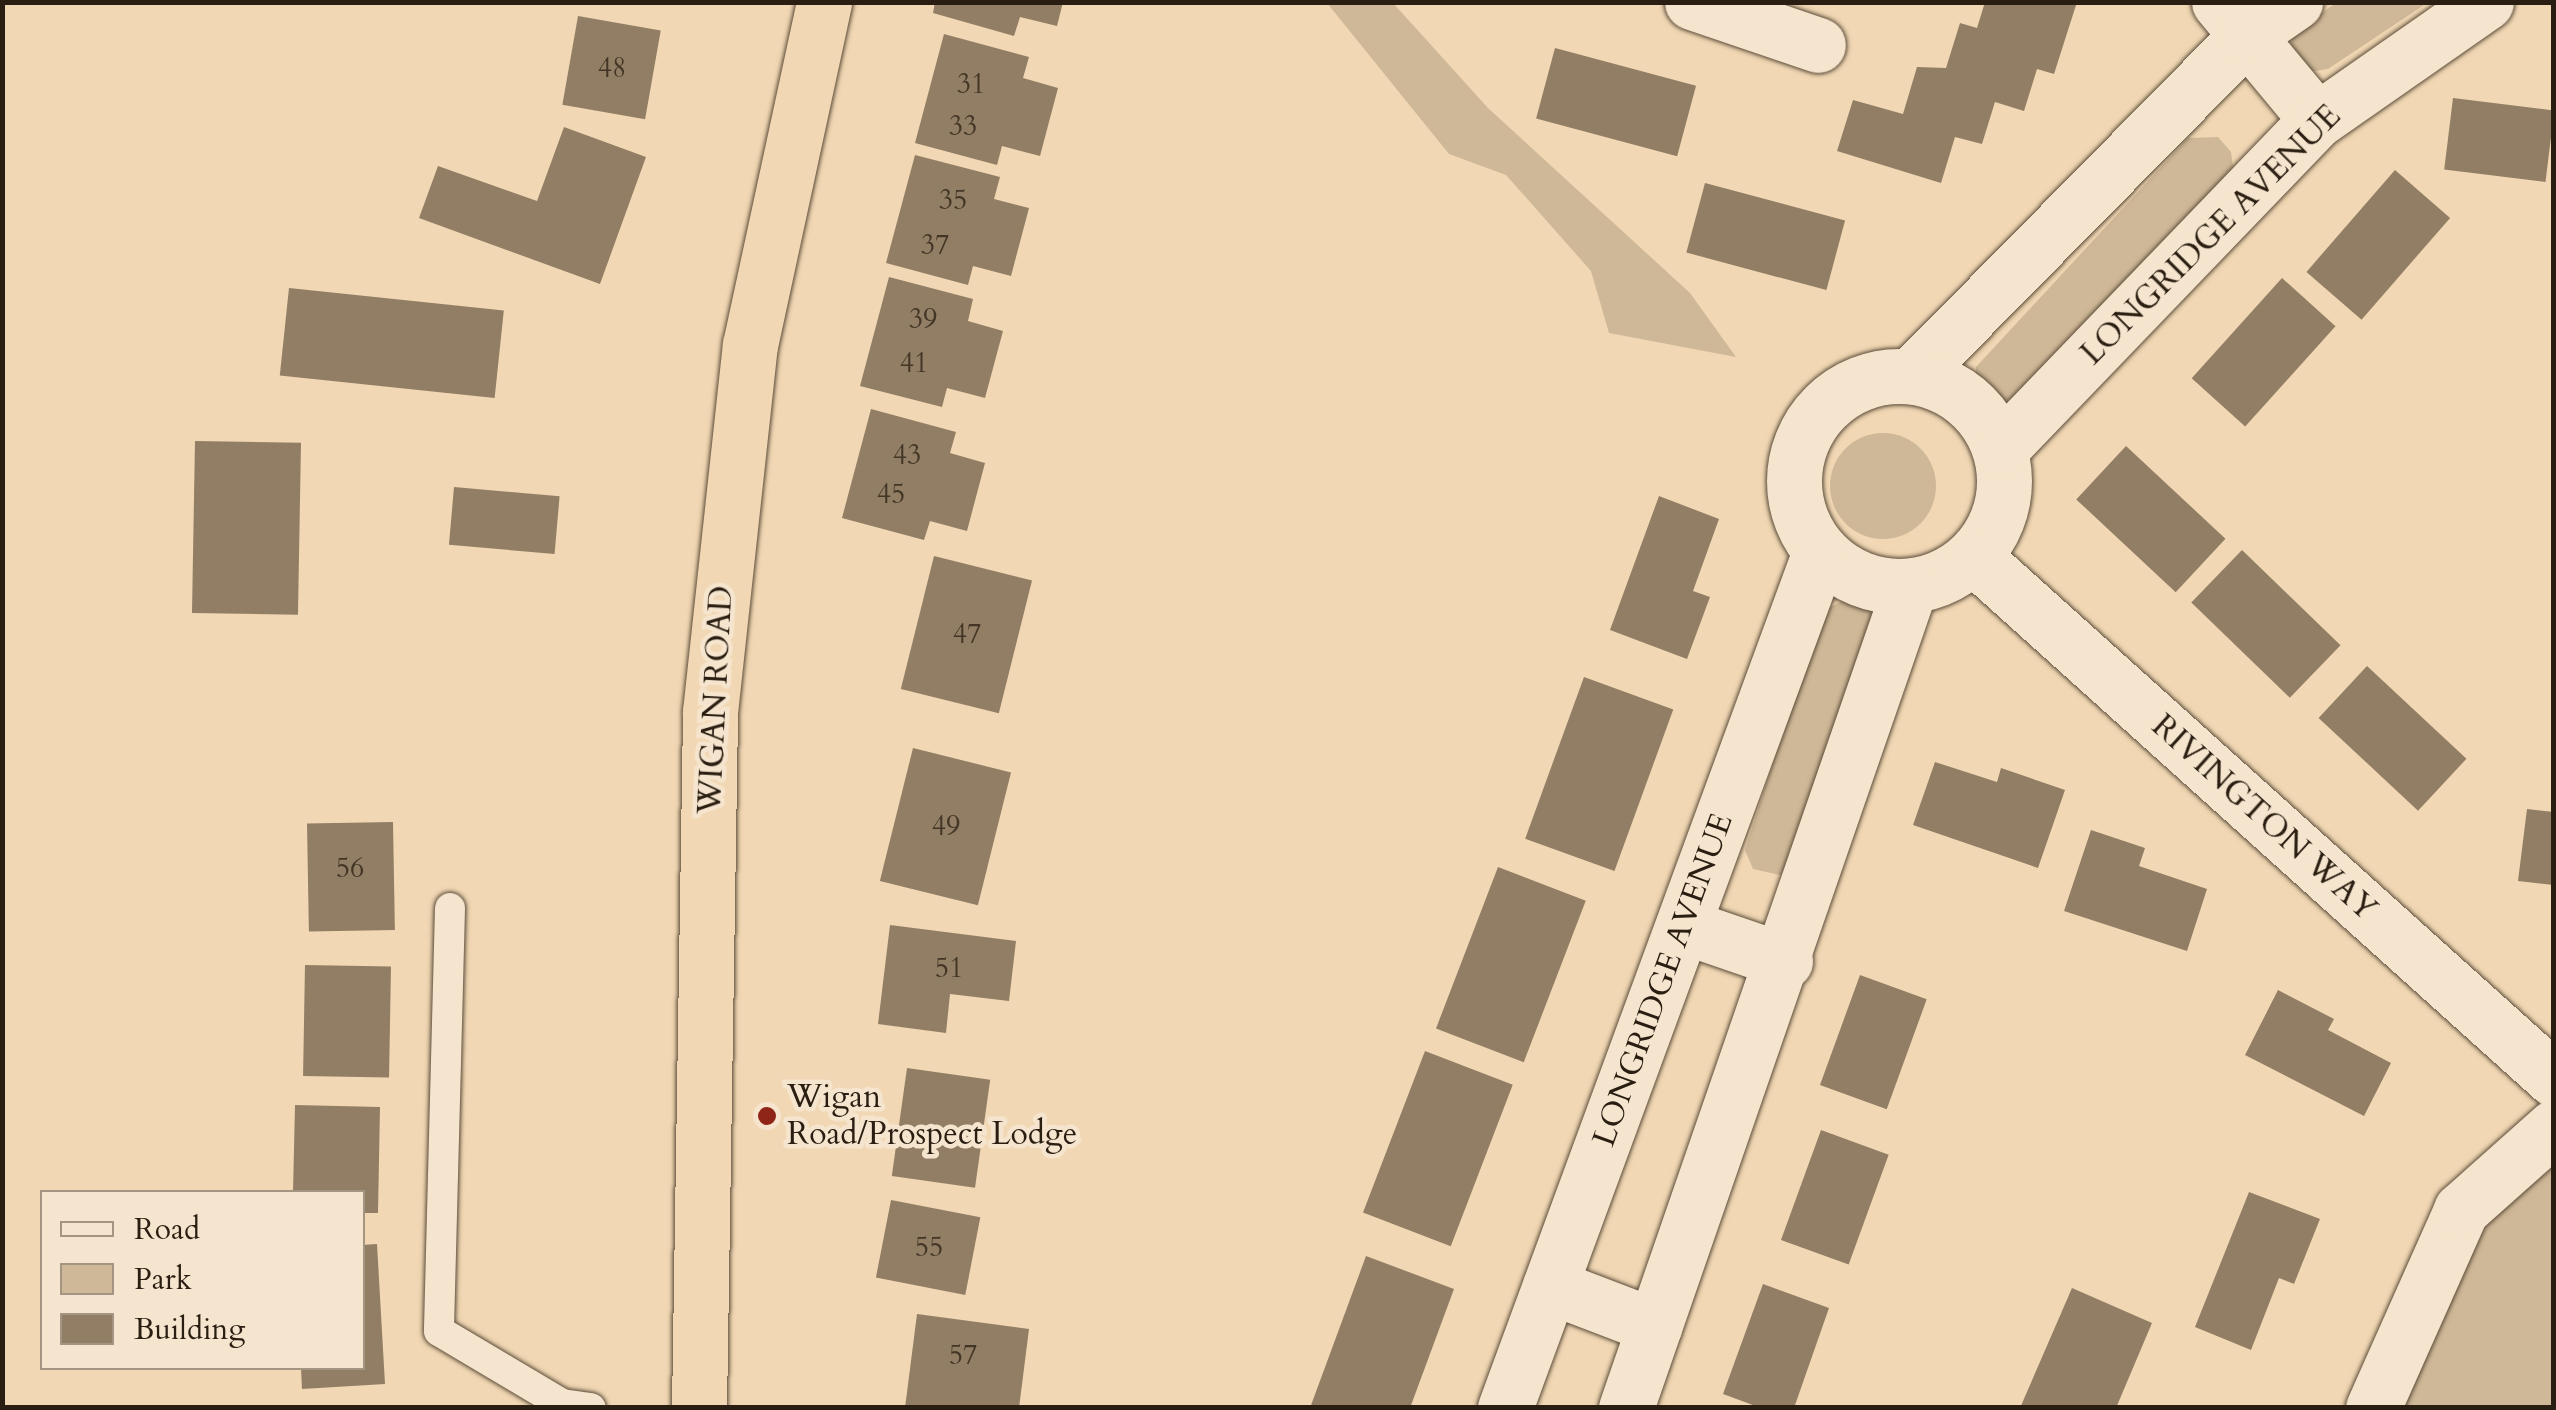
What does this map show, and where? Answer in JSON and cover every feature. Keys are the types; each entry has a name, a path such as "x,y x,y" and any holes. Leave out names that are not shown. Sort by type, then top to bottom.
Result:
{"highway":[{"name":"WIGAN ROAD","path":"699,1408 710,712 750,346 824,2"}],"street":[{"path":"1692,2 1818,44"},
{"path":"1911,376 2233,19 2295,2"},
{"name":"LONGRIDGE AVENUE","path":"2000,450 2317,120 2486,2"},
{"path":"2233,19 2317,120"},
{"path":"1911,376 1967,400 2000,450 2002,508 1974,557 1944,577 1910,587 1877,585 1820,552 1795,496 1804,435 1848,389 1911,376"},
{"name":"LONGRIDGE AVENUE","path":"1504,1408 1820,552"},
{"name":"RIVINGTON WAY","path":"1974,557 2554,1079"},
{"path":"1626,1408 1785,961 1910,587"},
{"path":"1684,926 1785,961"},
{"path":"2373,1408 2461,1210 2554,1127"},
{"path":"1550,1286 1654,1326"}],"lane":[{"path":"450,908 440,1331 562,1404 591,1408"}],"green space":[{"path":"1327,3 1393,3 1488,108 1690,293 1736,357 1609,333 1591,271 1506,175 1449,154"},
{"path":"2336,3 2427,3 2328,69 2308,72 2290,52 2294,32"},
{"path":"2218,137 2231,152 2234,174 2016,397 1997,403 1976,388 1976,367 2188,138"},
{"path":"1883,433 1903,437 1920,449 1932,466 1936,486 1932,506 1920,523 1903,535 1883,539 1863,535 1846,523 1834,506 1830,486 1834,466 1846,449 1863,437"},
{"path":"1849,598 1866,607 1879,625 1794,861 1780,875 1753,869 1745,850 1822,611"},
{"path":"2553,1151 2553,1407 2400,1408 2500,1192"}],"building":[{"path":"935,2 1063,2 1057,26 1020,17 1014,36 933,13"},
{"path":"1985,2 2077,2 2054,74 2037,69 2024,111 1995,102 1982,144 1955,137 1941,183 1837,151 1853,100 1903,114 1917,67 1946,68 1960,23 1977,28"},
{"path":"578,16 661,31 645,119 562,105"},
{"path":"944,34 1029,57 1023,78 1058,88 1040,156 1002,146 997,165 915,143"},
{"path":"1555,48 1696,86 1677,156 1536,119"},
{"path":"2453,98 2554,110 2545,182 2444,169"},
{"path":"564,127 646,157 600,284 419,218 438,166 537,201"},
{"path":"915,155 1000,177 994,199 1029,208 1011,276 973,266 968,285 886,263"},
{"path":"2395,170 2450,218 2362,320 2306,272"},
{"path":"1705,183 1845,221 1826,290 1686,253"},
{"path":"889,277 973,299 968,321 1003,331 985,398 947,388 942,407 860,386"},
{"path":"2282,278 2336,326 2245,427 2192,378"},
{"path":"289,288 504,311 495,398 280,376"},
{"path":"871,409 956,432 950,453 985,463 967,531 930,521 924,540 842,518"},
{"path":"195,441 301,443 298,615 192,613"},
{"path":"2126,446 2225,539 2176,592 2076,499"},
{"path":"454,487 560,496 555,554 449,545"},
{"path":"1659,496 1719,519 1693,591 1710,597 1687,659 1610,630"},
{"path":"2242,550 2341,645 2290,698 2191,603"},
{"path":"934,556 1032,580 999,713 901,689"},
{"path":"2367,666 2466,759 2418,811 2319,718"},
{"path":"1584,677 1673,709 1614,871 1525,839"},
{"path":"913,748 1011,772 978,905 880,881"},
{"path":"1935,762 1997,782 2001,768 2065,790 2038,868 1913,825"},
{"path":"2527,809 2554,812 2554,885 2518,881"},
{"path":"393,822 395,930 309,931 307,824"},
{"path":"2091,830 2145,848 2139,866 2207,889 2187,951 2064,911"},
{"path":"1498,867 1586,901 1524,1062 1436,1029"},
{"path":"890,925 1016,941 1009,1001 950,994 946,1033 878,1024"},
{"path":"305,965 391,967 389,1077 303,1076"},
{"path":"1860,975 1927,999 1887,1109 1820,1085"},
{"path":"2278,990 2334,1019 2328,1030 2391,1063 2364,1116 2245,1055"},
{"path":"1425,1051 1513,1085 1451,1246 1363,1213"},
{"path":"907,1068 990,1080 975,1188 892,1176"},
{"path":"295,1105 380,1107 378,1213 365,1213 365,1190 293,1190"},
{"path":"1821,1130 1889,1155 1849,1265 1781,1240"},
{"path":"2249,1192 2320,1219 2294,1284 2279,1278 2251,1350 2195,1327"},
{"path":"891,1200 980,1217 965,1295 876,1278"},
{"path":"377,1244 385,1384 302,1389 301,1370 365,1370 365,1245"},
{"path":"1366,1256 1454,1289 1410,1408 1310,1408"},
{"path":"1763,1284 1829,1308 1794,1408 1761,1408 1723,1394"},
{"path":"2072,1288 2152,1323 2116,1408 2020,1408"},
{"path":"917,1314 1029,1329 1019,1408 905,1408"}],"place":[{"name":"Wigan Road/Prospect Lodge","path":"767,1116"}]}
